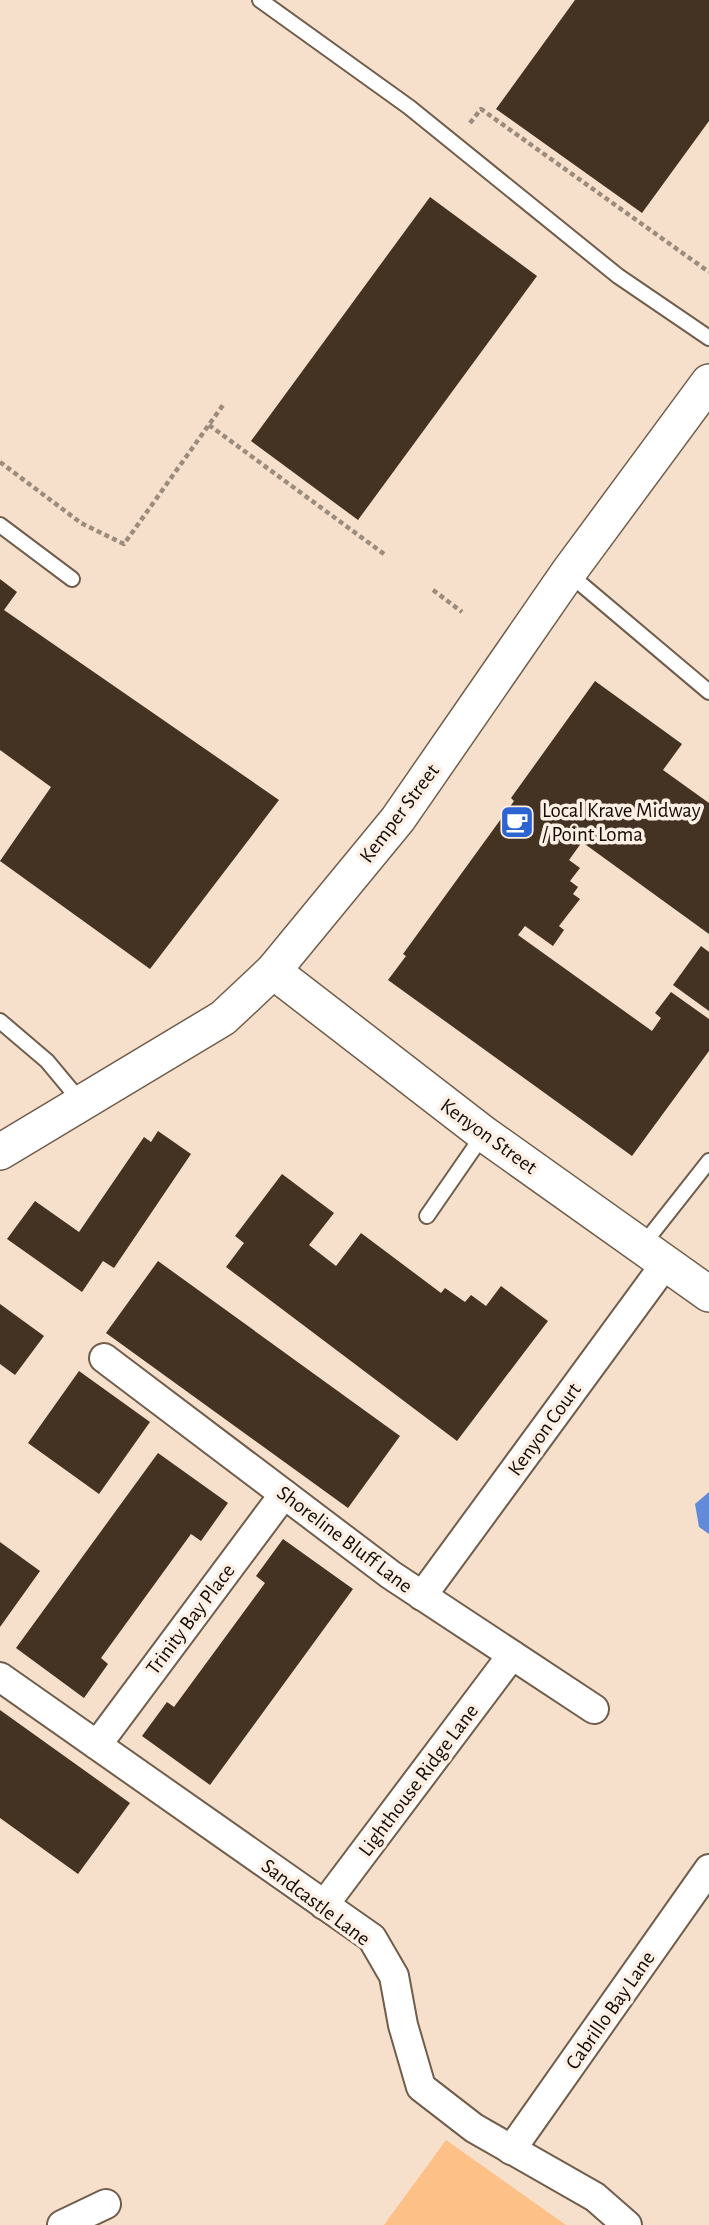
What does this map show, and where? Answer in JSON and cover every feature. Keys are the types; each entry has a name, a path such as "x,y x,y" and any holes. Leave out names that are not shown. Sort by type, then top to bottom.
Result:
{"street":[{"name":"Kemper Street","path":"0,1152 223,1018 273,971 398,819 568,573 709,382"},
{"name":"Kenyon Street","path":"273,971 484,1134 709,1294"},
{"name":"Kenyon Court","path":"422,1596 654,1254"},
{"name":"Shoreline Bluff Lane","path":"104,1358 422,1596 594,1709"},
{"name":"Trinity Bay Place","path":"97,1745 284,1494"},
{"name":"Lighthouse Ridge Lane","path":"324,1905 512,1656"},
{"name":"Sandcastle Lane","path":"0,1676 372,1938 394,1976 403,2025 421,2087 474,2129 595,2197 627,2225"},
{"name":"Cabrillo Bay Lane","path":"511,2150 699,1906 709,1869"},
{"path":"62,2225 106,2204"}],"lane":[{"path":"261,0 409,107 618,275 709,338"},
{"path":"0,524 72,579"},
{"path":"568,573 709,692"},
{"path":"0,1021 47,1061 82,1103"},
{"path":"427,1216 484,1134"},
{"path":"654,1254 709,1161"}],"path":[{"path":"460,118 469,125 481,108 709,272"},
{"path":"0,461 81,523 124,544 223,405"},
{"path":"209,425 384,554"},
{"path":"433,590 463,612"}],"shaded area":[{"path":"446,2140 566,2225 384,2225"}],"water":[{"path":"709,1492 709,1534 699,1527 695,1504"}],"building":[{"path":"575,0 709,0 709,121 642,213 496,109"},
{"path":"430,197 537,276 358,520 251,441"},
{"path":"0,579 17,592 4,610 279,800 150,969 0,861 51,787 0,750"},
{"path":"595,681 682,744 663,770 709,803 709,934 582,842 569,860 580,868 570,881 578,887 573,894 580,899 559,926 564,930 553,946 525,926 518,935 652,1031 661,1018 655,1013 671,992 709,1019 709,1051 632,1156 388,980 406,956 403,954 514,801 511,798"},
{"path":"701,946 709,952 709,1011 673,985"},
{"path":"158,1131 191,1154 114,1268 103,1261 82,1292 7,1239 35,1201 79,1232 144,1137 151,1142"},
{"path":"282,1174 334,1213 309,1245 336,1266 361,1233 441,1293 445,1288 465,1302 471,1295 486,1306 501,1286 548,1321 457,1441 226,1267 244,1243 235,1236"},
{"path":"158,1261 400,1436 348,1508 106,1333"},
{"path":"0,1304 44,1336 15,1375 0,1364"},
{"path":"79,1371 150,1422 99,1494 28,1443"},
{"path":"158,1453 228,1503 201,1541 191,1534 101,1658 108,1664 84,1698 16,1648"},
{"path":"283,1539 353,1589 210,1785 142,1736 167,1702 174,1707 265,1583 256,1576"},
{"path":"0,1542 40,1571 0,1627"},
{"path":"0,1710 130,1803 78,1874 0,1818"}],"place":[{"name":"Local Krave Midway / Point Loma","path":"517,822"}]}
